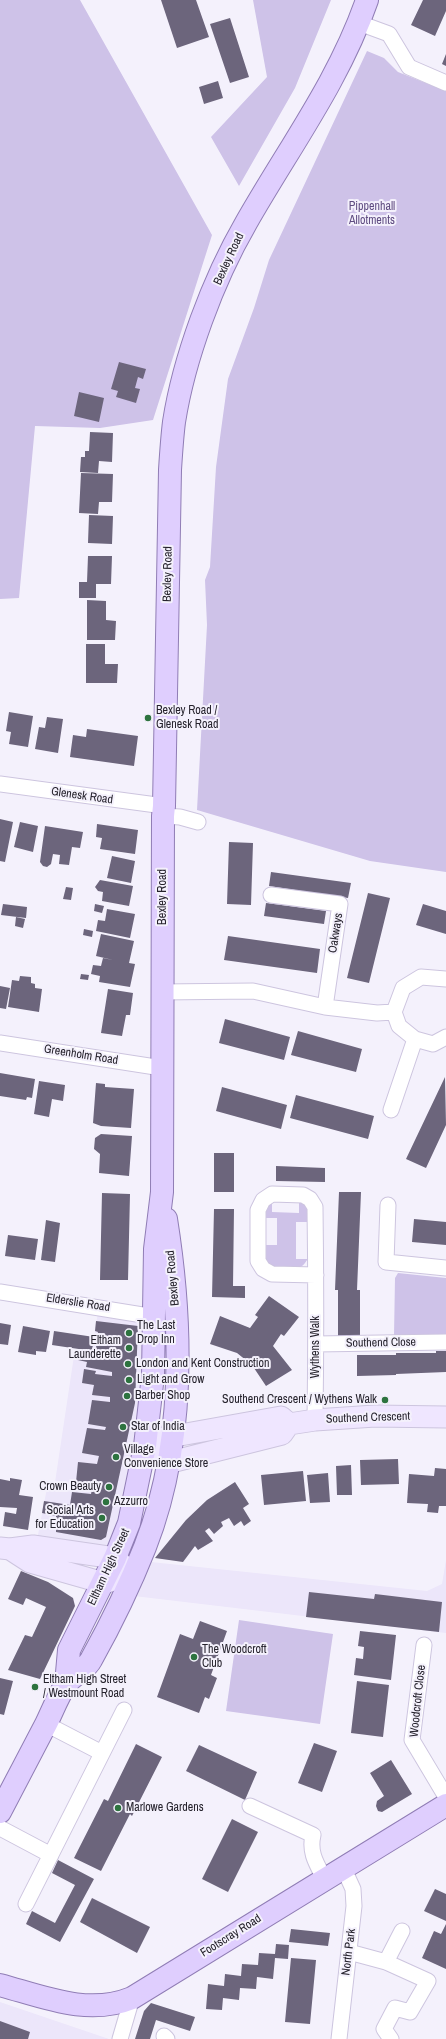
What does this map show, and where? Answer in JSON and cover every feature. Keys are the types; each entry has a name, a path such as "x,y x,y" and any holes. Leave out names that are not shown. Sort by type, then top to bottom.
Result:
{"main road":[{"name":"Bexley Road","path":"145,1446 146,1427 152,1390 155,1317 155,1249 162,1192 164,811 170,470 174,422 184,375 207,307 245,225 324,94 359,23 367,0"},
{"name":"Bexley Road","path":"133,1575 145,1547 155,1516 168,1463 172,1437 176,1386 176,1324 171,1248 162,1192"},
{"name":"Eltham High Street","path":"66,1684 69,1650 104,1582 129,1523 145,1446"},
{"name":"Eltham High Street","path":"0,1812 66,1684 90,1662 133,1575"},
{"name":"Footscray Road","path":"0,1985 89,2007 119,2003 132,1998 324,1878 446,1805"}],"street":[{"path":"359,23 389,34 409,67 446,83"},
{"name":"Glenesk Road","path":"0,784 164,811 198,822"},
{"name":"Oakways","path":"271,894 340,904 324,1006"},
{"path":"446,979 422,977 403,988 394,1012 399,1026 415,1039 433,1044 446,1038"},
{"path":"162,992 253,992 324,1006 377,1013 394,1012"},
{"path":"391,1110 415,1039"},
{"name":"Greenholm Road","path":"0,1043 162,1068"},
{"name":"Wythens Walk","path":"315,1420 316,1275 315,1207 310,1199 303,1195 272,1194 263,1200 258,1210 258,1261 263,1269 272,1274 316,1275"},
{"path":"388,1205 386,1262 446,1268"},
{"name":"Elderslie Road","path":"0,1292 155,1317"},
{"name":"Southend Close","path":"316,1344 446,1342"},
{"name":"Southend Crescent","path":"145,1446 158,1440 172,1437 281,1417 289,1424 315,1420 375,1416 446,1417"},
{"path":"145,1446 168,1463 282,1434 289,1424"},
{"path":"5,1549 33,1546 115,1558 133,1575"},
{"path":"5,1549 30,1562 104,1582 133,1575"},
{"name":"Woodcroft Close","path":"424,1645 412,1740 446,1797"},
{"path":"26,1904 124,1710"},
{"path":"46,1724 102,1753"},
{"path":"250,1806 313,1835 311,1843 312,1855 324,1878"},
{"path":"0,1828 51,1854"},
{"name":"North Park","path":"339,2039 354,1906 353,1889 342,1867"},
{"path":"386,1962 402,1930"},
{"path":"349,1952 386,1962 428,1981 410,2012 395,2008 384,2029 391,2039"},
{"path":"120,2039 132,1998"}],"shaded area":[{"path":"98,1312 147,1320 141,1413 112,1543 109,1548 37,1540 47,1488 54,1489 75,1349 92,1351"},
{"path":"446,1560 446,1633 134,1596 151,1562 427,1591 442,1584"},
{"path":"0,2002 109,2039 0,2039"}],"green space":[{"path":"0,0 80,0 212,235 153,420 100,428 35,426 19,598 0,599"},
{"path":"253,0 331,0 295,88 239,186 211,137 267,77"},
{"name":"Pippenhall Allotments","path":"367,51 384,58 398,72 446,91 446,872 370,861 197,810 207,625 205,580 210,567 216,467 228,379 254,308 269,260"},
{"path":"299,1201 305,1205 308,1210 309,1222 296,1222 296,1259 308,1259 303,1265 293,1270 277,1269 268,1264 263,1258 263,1245 277,1245 277,1218 264,1218 264,1211 272,1202 272,1212 299,1213"},
{"path":"398,1273 446,1278 446,1337 394,1336 395,1278"},
{"path":"239,1620 333,1634 320,1724 226,1711"}],"building":[{"path":"161,0 196,0 209,37 177,48"},
{"path":"423,0 446,0 446,11 435,36 411,25"},
{"path":"230,18 249,77 230,83 210,24"},
{"path":"446,54 446,66 442,64"},
{"path":"218,81 223,98 204,104 199,87"},
{"path":"119,362 146,369 143,379 138,377 135,388 140,389 136,403 116,397 118,391 111,389"},
{"path":"79,392 104,398 99,422 74,416"},
{"path":"90,432 113,433 112,462 99,461 98,473 80,472 81,457 85,457 85,451 89,451"},
{"path":"81,473 113,474 112,502 99,502 98,514 79,513"},
{"path":"89,515 113,516 112,544 88,543"},
{"path":"88,556 112,556 111,584 96,584 96,598 79,598 79,582 87,582"},
{"path":"87,600 106,601 106,620 116,621 115,640 87,640"},
{"path":"86,644 105,644 105,664 118,664 117,683 86,683"},
{"path":"9,712 33,716 28,747 9,744 11,732 6,731"},
{"path":"47,717 63,719 58,753 35,749 39,727 45,728"},
{"path":"87,729 138,736 134,766 70,757 73,735 86,737"},
{"path":"0,819 13,822 5,862 0,861"},
{"path":"20,822 38,826 33,852 14,847"},
{"path":"97,824 138,830 135,854 100,849 102,838 96,837"},
{"path":"45,826 83,832 80,848 72,847 69,865 59,864 60,855 53,854 51,864 47,867 43,866 40,862"},
{"path":"229,842 253,843 251,905 227,904"},
{"path":"112,856 135,861 131,883 107,878"},
{"path":"271,872 351,883 348,898 269,886"},
{"path":"100,880 133,886 129,906 102,901 103,892 98,891 95,887"},
{"path":"66,887 73,888 71,900 63,899"},
{"path":"368,893 390,898 369,983 347,978"},
{"path":"266,903 326,911 324,924 264,916"},
{"path":"3,904 27,907 26,918 1,915"},
{"path":"95,904 104,906 102,913 94,911"},
{"path":"423,904 446,911 446,934 416,925"},
{"path":"107,909 135,914 130,938 96,931 98,920 105,921"},
{"path":"16,917 25,919 23,928 15,926"},
{"path":"84,929 93,931 92,937 83,935"},
{"path":"101,934 134,941 129,963 135,964 130,987 99,982 100,976 91,974 93,965 101,966 103,958 113,960 96,956"},
{"path":"228,936 320,949 317,973 224,960"},
{"path":"81,974 89,975 88,980 80,979"},
{"path":"20,976 31,977 31,983 35,984 35,988 42,989 39,1012 8,1007 12,980 19,981"},
{"path":"0,986 10,988 6,1009 0,1008"},
{"path":"108,989 133,993 130,1015 126,1015 122,1036 101,1033"},
{"path":"225,1019 290,1037 284,1060 219,1043"},
{"path":"298,1031 362,1049 356,1072 291,1055"},
{"path":"0,1073 35,1079 32,1098 27,1097 26,1100 0,1096"},
{"path":"445,1077 446,1125 426,1168 406,1159"},
{"path":"39,1081 65,1085 63,1101 52,1099 49,1117 34,1114"},
{"path":"96,1083 105,1084 105,1087 134,1089 131,1128 101,1126 93,1123"},
{"path":"222,1087 287,1105 281,1129 216,1111"},
{"path":"296,1095 374,1116 368,1139 290,1118"},
{"path":"101,1134 132,1136 129,1176 99,1173 100,1154 94,1149 95,1138"},
{"path":"214,1153 234,1153 234,1192 214,1192"},
{"path":"276,1166 325,1168 325,1182 276,1181"},
{"path":"339,1192 361,1192 357,1290 360,1290 360,1337 338,1337 338,1290 335,1290"},
{"path":"102,1193 130,1194 128,1280 100,1280"},
{"path":"214,1209 234,1209 233,1286 245,1286 245,1298 212,1297"},
{"path":"414,1219 446,1222 446,1245 412,1242"},
{"path":"46,1220 60,1223 55,1262 41,1260"},
{"path":"8,1235 38,1239 35,1260 5,1256"},
{"path":"269,1296 299,1317 284,1336 281,1334 273,1346 292,1370 266,1386 252,1365 237,1353 210,1344 220,1316 250,1328 258,1317 255,1315"},
{"path":"96,1321 138,1326 135,1403 106,1537 101,1540 56,1532 56,1516 42,1513 44,1501 70,1505 72,1492 91,1494 93,1485 76,1482 78,1462 97,1464 99,1456 82,1453 87,1428 105,1430 106,1427 88,1424 92,1400 110,1402 110,1397 92,1395 94,1385 82,1383 84,1369 96,1371 95,1374 112,1376 112,1372 86,1367 87,1362 78,1360 79,1351 95,1353 97,1342 113,1345 114,1338 97,1337 98,1332 95,1331"},
{"path":"0,1323 11,1325 8,1345 0,1344"},
{"path":"23,1326 50,1331 46,1352 36,1351 36,1355 18,1352"},
{"path":"54,1331 94,1337 92,1351 52,1345"},
{"path":"436,1351 446,1351 446,1372 357,1376 357,1355 436,1353"},
{"path":"398,1459 399,1484 361,1485 360,1460"},
{"path":"351,1465 352,1495 337,1495 336,1466"},
{"path":"435,1468 446,1469 446,1506 439,1506 438,1513 427,1512 428,1504 407,1503 409,1474 434,1476"},
{"path":"303,1471 306,1501 264,1505 261,1475"},
{"path":"328,1473 330,1502 310,1503 307,1475"},
{"path":"10,1478 22,1480 19,1495 33,1497 28,1530 3,1526 5,1512 16,1514 17,1508 0,1507 0,1479 10,1481"},
{"path":"235,1482 249,1504 243,1508 251,1521 244,1526 241,1521 234,1526 229,1518 221,1522 223,1526 214,1534 209,1528 205,1531 213,1541 198,1550 195,1546 183,1562 155,1558 186,1520 207,1500"},
{"path":"21,1571 48,1582 73,1598 75,1606 40,1679 8,1670 25,1635 32,1637 46,1607 26,1598 23,1605 8,1599"},
{"path":"309,1592 374,1599 375,1594 442,1602 439,1632 306,1617"},
{"name":"The Woodcroft Club","path":"200,1621 227,1631 211,1675 217,1678 209,1699 205,1697 199,1713 157,1697 180,1634 193,1639"},
{"path":"360,1631 396,1635 391,1680 354,1675 356,1658 363,1659 364,1647 358,1646"},
{"path":"0,1678 13,1681 4,1715 0,1714"},
{"path":"357,1681 389,1685 383,1737 351,1733"},
{"path":"314,1743 337,1751 322,1792 298,1783"},
{"name":"Marlowe Gardens","path":"136,1744 162,1757 132,1816 130,1814 101,1871 74,1858 104,1799 108,1801"},
{"name":"Marlowe Gardens","path":"199,1745 257,1772 245,1800 186,1771"},
{"path":"391,1760 412,1794 382,1812 378,1811 376,1806 377,1801 384,1796 370,1773"},
{"name":"Marlowe Gardens","path":"232,1819 258,1832 228,1892 202,1879"},
{"path":"58,1860 94,1879 60,1942 26,1924 32,1911 55,1923 75,1885 52,1873"},
{"path":"435,1889 446,1894 446,1921 424,1911"},
{"path":"92,1898 150,1927 137,1953 80,1922"},
{"path":"446,1924 446,1969 422,1958 434,1931 441,1934"},
{"path":"291,1929 330,1933 328,1946 289,1942"},
{"path":"276,1944 289,1945 288,1959 275,1958 273,1979 257,1977 256,1989 240,1988 239,2000 223,1998 222,2010 206,2009 208,1984 224,1986 225,1974 241,1976 242,1964 258,1965 259,1953 275,1954"},
{"path":"291,1958 316,1960 310,2024 285,2022"},
{"path":"151,2003 195,2017 190,2031 156,2020 150,2039 135,2039 144,2011"},
{"path":"0,2021 30,2032 28,2039 0,2039"}],"place":[{"name":"Bexley Road / Glenesk Road","path":"148,718"},
{"name":"The Last Drop Inn","path":"129,1333"},
{"name":"Eltham Launderette","path":"129,1348"},
{"name":"London and Kent Construction","path":"128,1364"},
{"name":"Light and Grow","path":"129,1380"},
{"name":"Barber Shop","path":"127,1396"},
{"name":"Southend Crescent / Wythens Walk","path":"385,1400"},
{"name":"Star of India","path":"123,1427"},
{"name":"Village Convenience Store","path":"116,1457"},
{"name":"Crown Beauty","path":"109,1487"},
{"name":"Azzurro","path":"106,1502"},
{"name":"Social Arts for Education","path":"102,1518"},
{"name":"The Woodcroft Club","path":"194,1657"},
{"name":"Eltham High Street / Westmount Road","path":"35,1687"},
{"name":"Marlowe Gardens","path":"118,1808"}]}
